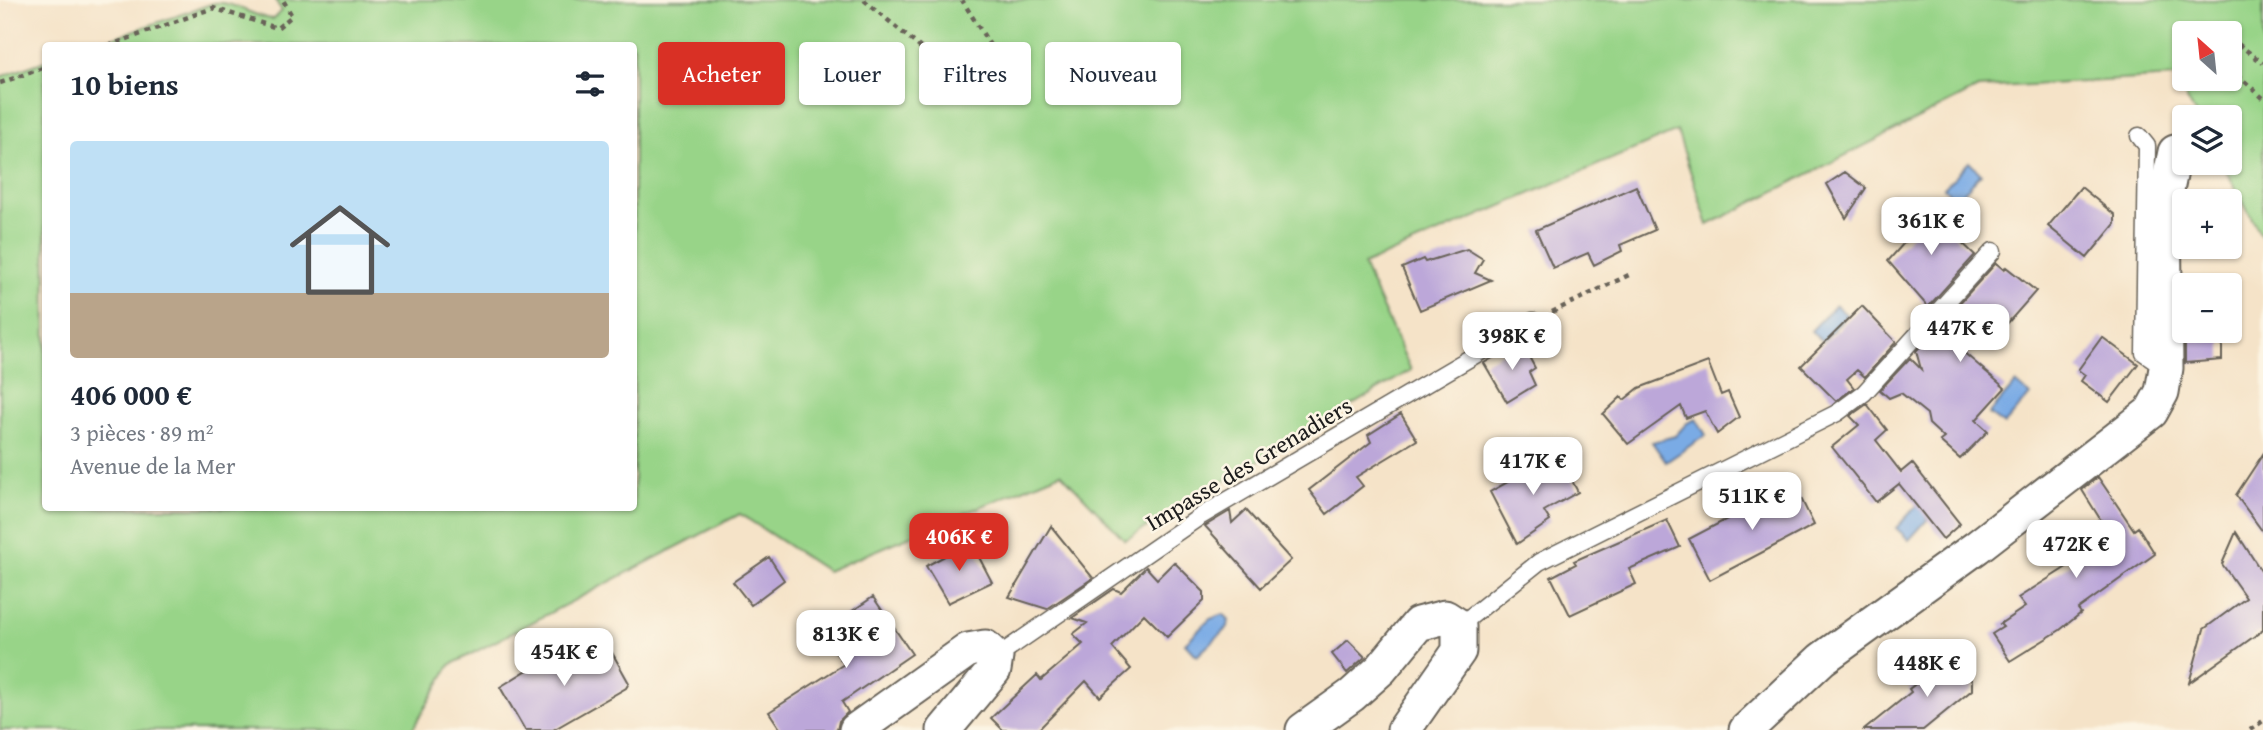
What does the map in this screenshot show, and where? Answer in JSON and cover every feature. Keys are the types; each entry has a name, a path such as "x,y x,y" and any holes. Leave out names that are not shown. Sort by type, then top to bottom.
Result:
{"street":[{"path":"1746,730 1822,659 1977,547 2151,412 2162,392 2166,368 2164,204 2172,166"},
{"path":"1303,730 1352,695 1381,669 1418,624 1445,617 1459,626 1459,651 1404,730"},
{"path":"856,730 968,650 985,647 996,657 995,670 944,730"}],"lane":[{"path":"2139,136 2147,146 2144,353 2166,368"},
{"path":"1459,626 1539,562 1837,413 1864,393 1993,251"},
{"name":"Impasse des Grenadiers","path":"996,657 1200,516 1533,321"}],"path":[{"path":"119,42 213,8 277,28 292,16 283,0"},
{"path":"864,0 922,49 980,88 997,80 998,58 962,0"},
{"path":"2242,47 2263,62"},
{"path":"0,83 42,68"},
{"path":"2242,79 2263,98"},
{"path":"1533,321 1633,273"},
{"path":"2250,730 2263,721"}],"green space":[{"path":"275,0 2263,0 2263,239 2242,200 2242,189 2236,189 2228,175 2242,175 2242,105 2190,105 2183,91 2242,91 2242,21 2172,21 2172,77 1978,88 1708,225 1677,131 1363,265 1411,370 1125,540 1061,473 827,571 740,514 450,665 412,730 0,730 0,77 42,62 42,511 637,511 637,42 101,42 214,3 229,4 273,19 282,11"}],"water":[{"path":"1969,162 1981,174 1956,200 1944,188"},
{"path":"1835,305 1847,315 1823,341 1811,331"},
{"path":"2016,383 2030,395 2004,425 1989,414"},
{"path":"1696,419 1706,435 1666,462 1652,442 1675,436 1687,423"},
{"path":"1928,494 1940,506 1926,517 1927,520 1909,540 1896,528"},
{"path":"1224,614 1229,620 1228,627 1197,656 1185,643 1210,619"}],"building":[{"path":"1845,172 1866,188 1846,218 1827,184"},
{"path":"1636,186 1655,230 1620,245 1622,251 1594,265 1588,253 1553,268 1536,230"},
{"path":"2081,187 2115,215 2115,224 2087,258 2048,226"},
{"path":"1925,206 1956,231 1953,234 1975,255 1928,307 1888,261 1912,234"},
{"path":"1467,249 1483,259 1475,273 1491,280 1420,310 1402,268 1423,259 1425,262"},
{"path":"1996,263 2004,270 2006,267 2036,291 2006,325 1987,307 1955,345 2005,388 1976,420 1988,431 1960,459 1940,441 1944,438 1929,424 1927,414 1901,393 1889,398 1880,390 1910,358 1921,369 1916,351"},
{"path":"1862,306 1896,342 1865,377 1857,370 1847,379 1854,388 1836,401 1801,366"},
{"path":"2102,337 2138,364 2109,402 2081,381 2085,375 2078,370"},
{"path":"1521,342 1535,368 1529,372 1535,385 1507,402 1484,363"},
{"path":"2185,343 2222,343 2222,360 2185,363"},
{"path":"1708,362 1721,395 1728,392 1739,417 1717,434 1705,411 1686,418 1681,406 1628,444 1603,414 1621,397 1624,400 1639,388"},
{"path":"1867,404 1887,430 1876,440 1901,472 1912,463 1960,524 1943,539 1899,484 1876,502 1832,447 1859,425 1850,416"},
{"path":"1401,414 1417,440 1356,477 1363,486 1327,514 1309,490 1371,442 1368,435"},
{"path":"1558,454 1578,492 1544,511 1550,521 1517,544 1490,492"},
{"path":"2263,454 2263,532 2236,495"},
{"path":"2098,477 2134,530 2138,527 2155,554 2078,609 2081,613 2060,630 2010,661 1992,634 2003,627 2000,624 2025,607 2018,598 2112,538 2082,490"},
{"path":"1794,484 1814,525 1710,580 1689,539"},
{"path":"1246,510 1291,560 1261,588 1205,526 1230,511 1232,523"},
{"path":"1667,520 1680,547 1629,569 1636,584 1570,615 1551,577 1576,564 1574,561"},
{"path":"1051,526 1093,578 1047,609 1009,597"},
{"path":"2236,532 2263,574 2263,630 2189,683 2204,629 2246,598 2222,564"},
{"path":"971,542 992,582 948,603 926,566"},
{"path":"769,557 784,580 751,605 733,582"},
{"path":"1174,562 1204,592 1204,601 1167,637 1144,614 1112,647 1131,669 1100,697 1086,681 1038,730 1003,730 991,718 1037,675 1041,680 1083,644 1073,634 1087,623 1072,618 1114,589 1121,592 1146,567 1157,579"},
{"path":"873,597 912,654 842,702 848,712 839,721 837,730 781,730 769,712 844,664 835,652 840,650 826,629"},
{"path":"605,640 629,683 626,688 553,730 525,730 500,687 560,650 567,662"},
{"path":"1348,640 1365,657 1347,673 1332,654"},
{"path":"1952,656 1972,681 1972,690 1923,730 1864,730 1911,692 1909,689"}]}
